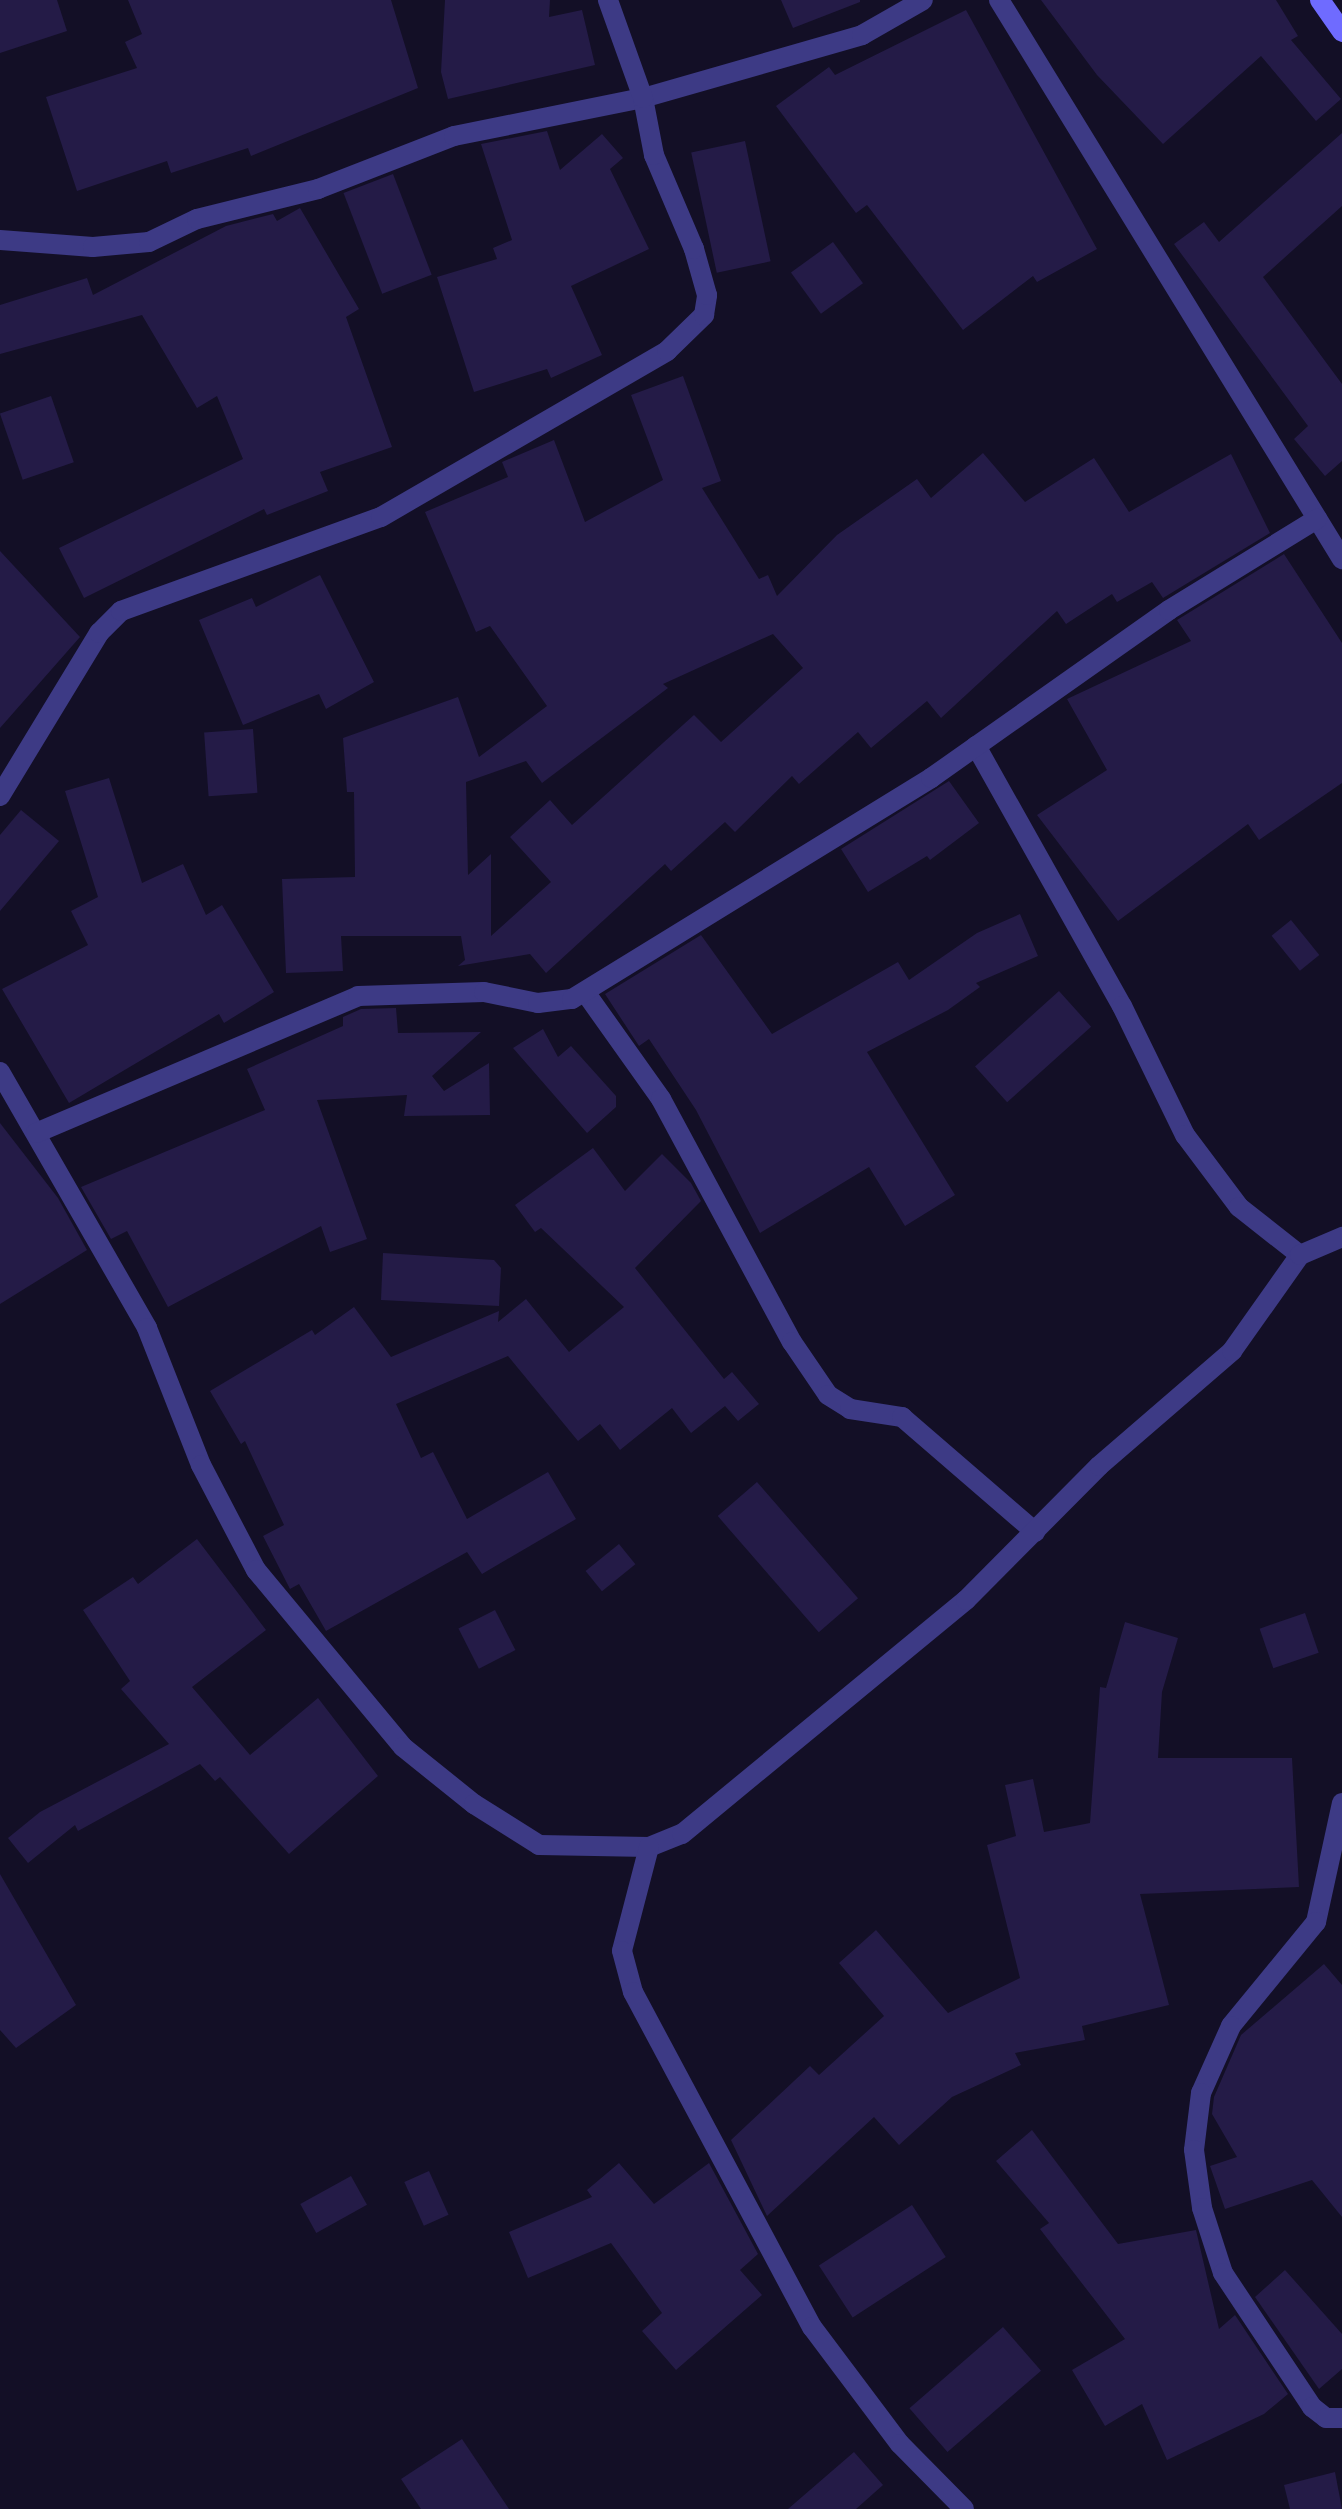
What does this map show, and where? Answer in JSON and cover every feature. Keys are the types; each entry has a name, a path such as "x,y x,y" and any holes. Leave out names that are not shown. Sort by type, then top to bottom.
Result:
{"street":[{"path":"0,796 99,633 121,611 381,517 692,330 704,315 707,295 654,155 643,98 608,0"},
{"path":"0,240 93,247 149,242 197,219 318,189 454,136 643,98 862,35 923,0"},
{"path":"999,0 1342,559"},
{"path":"1320,0 1342,32"},
{"path":"36,1133 358,996 484,992 538,1003 585,992 976,746 1169,610 1317,519"},
{"path":"976,746 1122,1006 1185,1135 1239,1207 1300,1255"},
{"path":"585,992 661,1099 792,1342 828,1395 850,1409 902,1417 1035,1532"},
{"path":"0,1072 147,1328 201,1465 256,1570 311,1640 403,1747 539,1845 649,1847 682,1834 966,1600 1099,1466 1232,1351 1300,1255 1342,1237"},
{"path":"1342,1803 1316,1922 1231,2026 1201,2093 1194,2150 1202,2208 1223,2273 1312,2407 1326,2418 1342,2418"},
{"path":"649,1847 622,1951 633,1992 812,2327 900,2444 964,2509"}],"building":[{"path":"0,0 57,0 67,31 0,53"},
{"path":"128,0 391,0 418,88 251,156 248,148 171,173 167,161 77,191 46,97 137,68 125,42 142,34"},
{"path":"445,0 550,0 549,17 582,10 595,65 448,99 441,72"},
{"path":"781,0 860,0 860,2 793,28"},
{"path":"1041,0 1276,0 1298,36 1291,40 1341,99 1316,121 1261,56 1163,144 1097,75"},
{"path":"966,10 1097,249 1037,282 1033,276 963,330 867,205 856,213 776,106 829,67 835,75"},
{"path":"547,131 560,170 602,134 623,158 610,169 649,249 571,286 602,355 551,378 547,369 474,392 437,277 497,259 493,248 512,240 481,144"},
{"path":"1342,133 1342,206 1263,277 1342,384 1342,461 1325,476 1294,439 1308,426 1174,244 1204,222 1219,242"},
{"path":"745,141 771,261 717,273 691,152"},
{"path":"393,174 432,275 382,294 344,193"},
{"path":"300,208 359,309 346,317 392,447 320,472 328,491 267,515 264,509 84,598 59,548 243,459 217,396 197,408 142,315 0,354 0,305 87,278 93,295 226,226 273,214 277,221"},
{"path":"833,242 863,283 821,314 791,273"},
{"path":"683,376 721,481 702,488 759,579 768,575 777,596 837,535 917,479 931,498 983,453 1025,502 1094,458 1129,512 1231,454 1270,533 1163,598 1152,582 1117,602 1112,594 1066,624 1057,611 941,718 927,701 871,748 858,732 799,784 792,776 735,832 725,822 671,871 665,864 546,973 530,954 458,966 465,960 461,936 341,936 343,971 286,973 282,879 355,877 354,792 347,792 343,738 458,697 479,757 547,706 490,626 476,632 425,512 508,477 502,462 554,440 585,522 663,480 631,395","holes":["773,634 803,668 721,742 694,715 572,825 550,800 510,837 551,882 491,936 491,854 468,875 466,782 526,761 542,783 668,688 663,684"]},
{"path":"51,396 74,462 23,480 0,414"},
{"path":"0,551 80,637 0,728"},
{"path":"1284,554 1342,643 1342,783 1259,840 1248,824 1118,921 1037,815 1107,770 1067,699 1191,641 1177,620"},
{"path":"320,575 374,682 326,709 319,694 243,725 199,620 252,598 256,607"},
{"path":"253,729 257,793 209,796 204,732"},
{"path":"109,778 142,883 183,864 206,915 222,905 274,992 224,1023 219,1014 69,1103 2,989 88,945 71,911 98,897 65,791"},
{"path":"949,781 979,823 930,860 927,856 868,892 841,849"},
{"path":"21,810 59,841 0,911 0,835"},
{"path":"1020,914 1038,956 976,983 980,987 948,1010 867,1052 955,1195 905,1226 869,1167 760,1233 696,1110 649,1039 639,1046 605,994 701,935 772,1034 898,962 909,980 977,933"},
{"path":"1291,920 1319,955 1300,971 1272,936"},
{"path":"1059,991 1091,1027 1007,1102 975,1067"},
{"path":"396,1008 398,1033 481,1032 432,1076 444,1091 489,1063 490,1115 404,1116 407,1095 317,1100 367,1239 330,1252 321,1226 168,1307 127,1231 111,1239 81,1187 265,1110 247,1069 343,1026 343,1017 361,1009"},
{"path":"543,1029 558,1057 571,1046 616,1096 616,1107 587,1133 513,1048"},
{"path":"0,1123 58,1198 87,1250 0,1304"},
{"path":"593,1148 625,1191 662,1154 691,1183 701,1201 635,1268 724,1379 732,1372 759,1404 738,1421 725,1406 691,1433 672,1408 620,1450 600,1424 578,1441 508,1356 396,1404 421,1458 433,1452 467,1519 548,1472 576,1519 482,1574 467,1552 326,1631 299,1584 290,1589 263,1536 284,1525 245,1441 241,1444 210,1391 312,1330 315,1335 354,1307 391,1357 499,1311 498,1322 526,1299 569,1352 624,1307 541,1228 535,1232 515,1205"},
{"path":"383,1253 494,1260 501,1268 499,1306 381,1300"},
{"path":"757,1482 858,1598 819,1632 718,1516"},
{"path":"197,1539 266,1630 192,1687 250,1755 318,1698 378,1776 289,1854 220,1777 215,1781 200,1764 78,1831 75,1825 28,1863 8,1838 40,1812 169,1744 121,1689 130,1681 83,1610 133,1577 138,1584"},
{"path":"619,1544 635,1564 602,1591 586,1571"},
{"path":"495,1610 515,1650 479,1669 458,1629"},
{"path":"1305,1613 1319,1653 1273,1668 1260,1629"},
{"path":"1125,1622 1178,1638 1162,1692 1158,1758 1292,1758 1299,1887 1140,1894 1169,2005 1082,2026 1085,2040 1015,2053 1021,2065 952,2097 899,2145 874,2117 767,2216 731,2140 810,2066 819,2075 884,2016 839,1963 876,1930 948,2013 1020,1978 987,1845 1016,1836 1005,1785 1033,1779 1044,1832 1090,1823 1100,1687 1106,1688"},
{"path":"0,1874 76,2005 16,2048 0,2030"},
{"path":"1324,1964 1342,1985 1342,2217 1312,2180 1225,2209 1210,2166 1237,2157 1212,2114 1214,2097 1241,2035"},
{"path":"1032,2130 1118,2244 1196,2230 1219,2329 1235,2315 1288,2394 1264,2414 1167,2460 1142,2404 1105,2426 1072,2370 1125,2339 1040,2229 1049,2223 996,2161"},
{"path":"619,2163 654,2204 709,2163 758,2254 740,2270 762,2295 676,2370 642,2331 662,2313 611,2243 528,2278 509,2232 592,2197 587,2190"},
{"path":"429,2171 449,2215 424,2226 404,2182"},
{"path":"351,2176 367,2205 316,2233 300,2204"},
{"path":"912,2205 946,2257 853,2317 819,2265"},
{"path":"1285,2270 1342,2334 1342,2369 1319,2389 1255,2297"},
{"path":"1003,2327 1041,2371 947,2452 909,2408"},
{"path":"462,2439 509,2509 421,2509 401,2479"},
{"path":"854,2452 883,2485 856,2509 788,2509"},
{"path":"1335,2472 1342,2509 1290,2509 1284,2485"}]}
